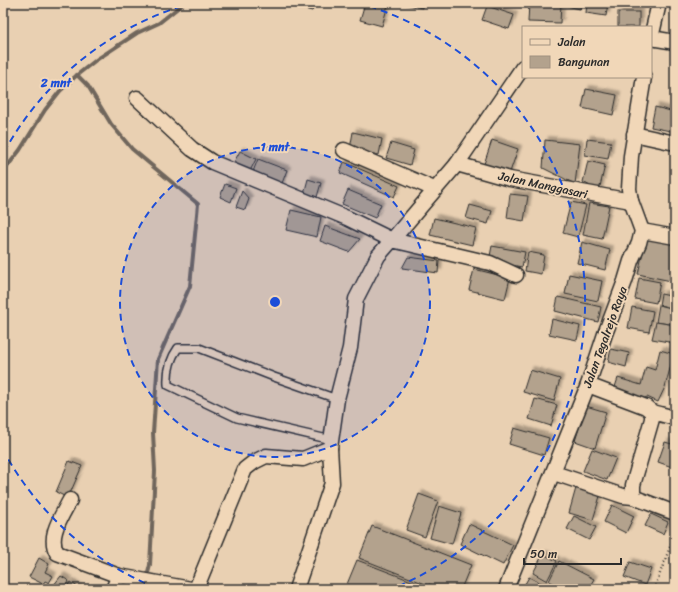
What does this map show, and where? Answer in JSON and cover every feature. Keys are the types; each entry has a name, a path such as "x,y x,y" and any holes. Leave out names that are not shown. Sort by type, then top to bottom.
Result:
{"street":[{"path":"652,34 659,3"},
{"path":"652,38 675,42"},
{"path":"296,589 332,483 331,444 337,399 350,348 356,299 378,256 456,164 522,68"},
{"path":"644,78 631,156 629,189 631,201 642,231 675,237"},
{"path":"137,98 192,149 212,162 347,218 392,240 490,264 516,275"},
{"path":"634,134 675,143"},
{"path":"344,150 434,189"},
{"name":"Jalan Manggasari","path":"456,164 510,180 631,201"},
{"name":"Jalan Tegalrejo Raya","path":"506,589 554,473 588,385 642,231"},
{"path":"588,385 646,408 652,412 675,418"},
{"path":"633,497 633,486 652,419 652,412"},
{"path":"196,589 246,469 254,462 266,456 303,459 331,444"},
{"path":"554,473 623,496 633,497 675,513"},
{"path":"70,500 54,534 53,546 57,553 118,576 191,589"},
{"path":"113,589 118,576"}],"lane":[{"path":"331,444 237,418 168,385 167,375 172,357 178,348 199,348 274,377 337,399"}],"path":[{"path":"654,589 675,534"}],"building":[{"path":"293,3 318,3 312,11 293,6"},
{"path":"365,3 380,3 388,5 382,26 360,20"},
{"path":"400,3 423,3 422,8"},
{"path":"529,3 561,3 560,23 528,22"},
{"path":"562,3 581,3 580,9 562,5"},
{"path":"587,3 608,3 606,16 586,13"},
{"path":"615,3 632,3 632,7 615,5"},
{"path":"487,6 514,15 509,29 482,20"},
{"path":"618,12 639,12 639,26 618,26"},
{"path":"586,89 617,95 613,115 582,108"},
{"path":"655,107 675,112 675,132 651,127"},
{"path":"353,132 382,139 379,155 350,149"},
{"path":"587,139 611,142 608,159 585,155"},
{"path":"492,140 518,149 509,175 483,167"},
{"path":"545,140 580,144 575,184 543,168"},
{"path":"391,143 414,150 410,165 386,158"},
{"path":"240,151 256,159 249,173 233,164"},
{"path":"258,159 287,170 281,186 252,174"},
{"path":"588,161 605,165 599,191 583,182"},
{"path":"344,162 399,186 394,197 340,173"},
{"path":"308,179 321,183 317,197 304,194"},
{"path":"225,184 236,188 231,202 220,197"},
{"path":"348,190 381,204 375,218 342,204"},
{"path":"242,191 249,199 245,210 236,207"},
{"path":"510,194 528,196 524,221 507,218"},
{"path":"571,202 586,205 578,237 563,233"},
{"path":"589,203 609,206 602,239 583,235"},
{"path":"675,203 675,227 670,226"},
{"path":"470,205 492,211 488,224 466,218"},
{"path":"291,210 321,217 317,237 286,230"},
{"path":"434,218 476,228 472,245 430,235"},
{"path":"325,226 360,239 349,252 320,241"},
{"path":"646,238 675,244 675,264 671,281 638,274"},
{"path":"582,242 610,250 605,270 577,263"},
{"path":"492,246 525,252 522,267 489,261"},
{"path":"528,252 544,255 541,274 525,271"},
{"path":"408,257 439,261 438,273 402,268"},
{"path":"474,269 510,278 505,299 469,290"},
{"path":"569,274 602,281 598,301 565,294"},
{"path":"639,278 660,282 656,303 635,299"},
{"path":"672,286 675,287 675,309 659,305 661,294 670,296"},
{"path":"558,297 601,307 598,322 555,311"},
{"path":"659,305 675,309 675,325 656,322"},
{"path":"632,307 653,311 649,332 628,328"},
{"path":"552,319 580,326 577,340 549,334"},
{"path":"656,322 675,325 674,343 652,339"},
{"path":"611,349 629,353 626,367 608,362"},
{"path":"660,350 674,354 665,387 658,402 647,397 643,399 614,390 618,378 641,385 646,367 655,370"},
{"path":"530,370 560,379 554,401 523,392"},
{"path":"535,399 557,405 551,426 529,419"},
{"path":"586,406 606,412 595,448 575,441"},
{"path":"514,428 549,438 544,455 509,444"},
{"path":"665,442 675,445 675,468 658,462"},
{"path":"592,449 616,458 607,480 583,471"},
{"path":"69,461 82,466 68,498 56,492"},
{"path":"576,488 600,496 593,520 569,513"},
{"path":"419,494 438,501 425,537 406,530"},
{"path":"612,505 634,516 626,533 604,522"},
{"path":"439,506 461,513 452,544 430,538"},
{"path":"651,514 668,522 663,534 645,526"},
{"path":"574,516 596,527 589,540 567,529"},
{"path":"469,524 513,545 503,565 460,544"},
{"path":"372,526 471,565 461,589 443,589 429,584 428,585 359,558"},
{"path":"543,554 557,561 547,581 533,573"},
{"path":"39,558 49,564 45,572 53,576 49,583 45,581 43,584 29,577"},
{"path":"357,560 427,587 427,589 345,589"},
{"path":"559,561 594,579 588,589 564,589 549,581"},
{"path":"630,562 651,569 645,585 624,577"},
{"path":"61,576 69,581 63,589 57,589 53,586"},
{"path":"529,577 551,589 522,589"},
{"path":"70,582 81,589 66,589"}],"waterway":[{"path":"3,172 20,150 45,110 60,91 77,75 96,60 137,33 159,23 184,3"},
{"path":"77,75 88,86 111,124 132,149 198,204 190,286 158,359 153,433 155,471 150,565 144,589"}]}
